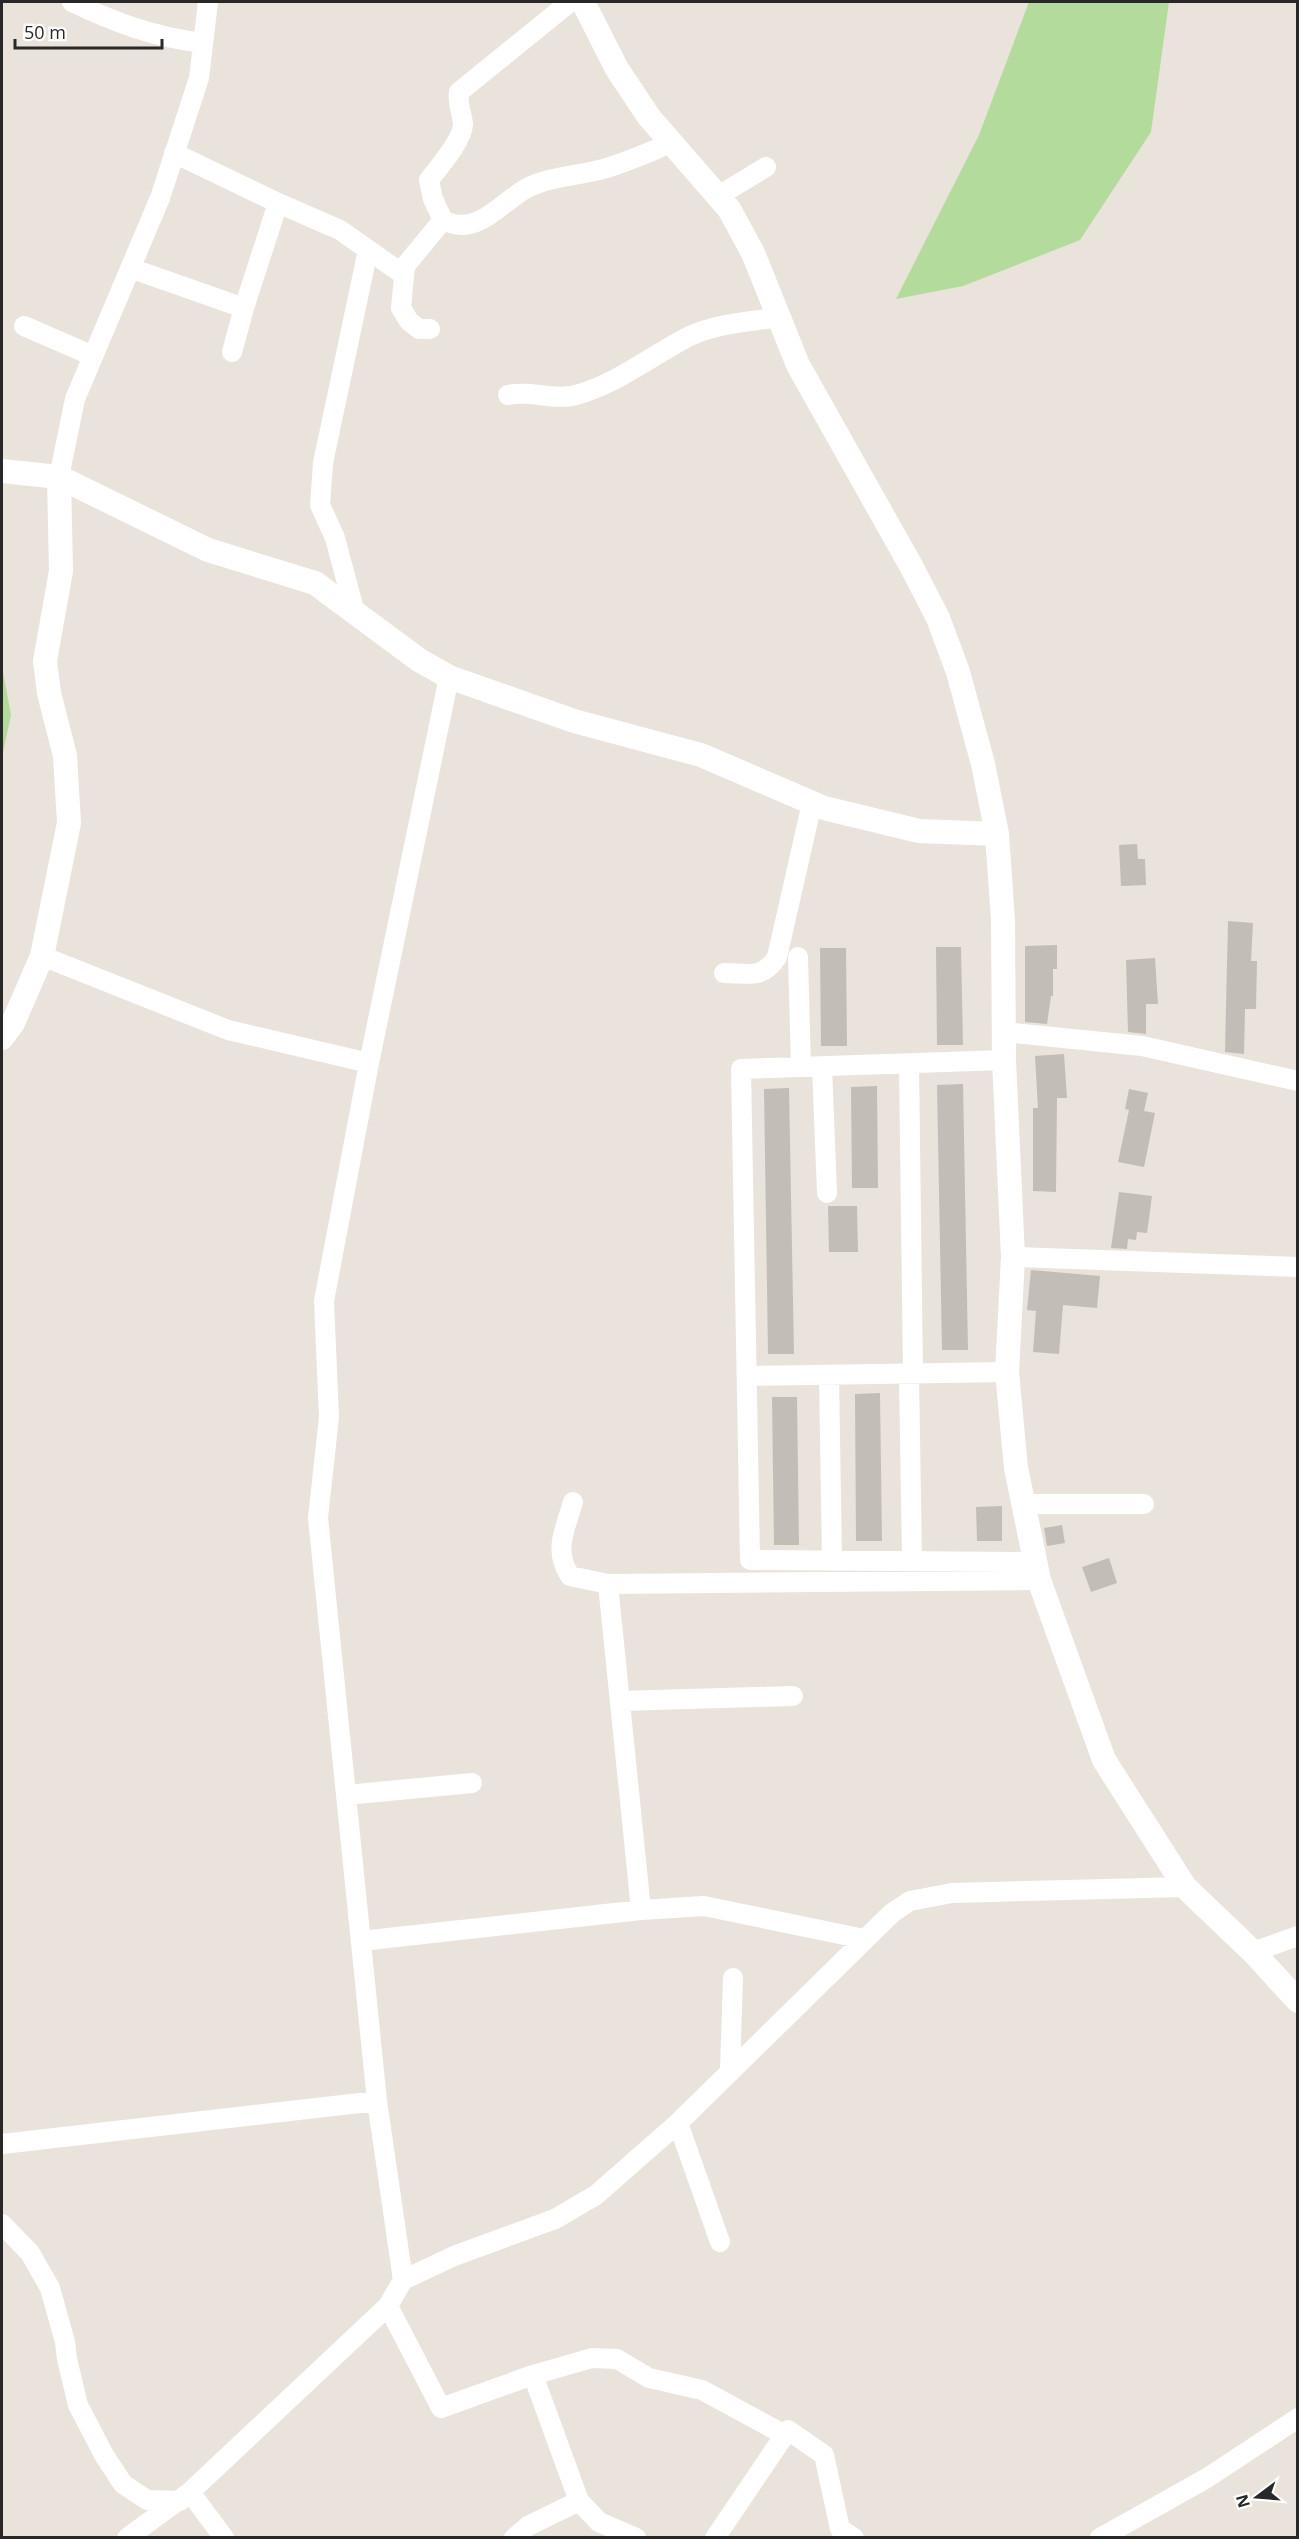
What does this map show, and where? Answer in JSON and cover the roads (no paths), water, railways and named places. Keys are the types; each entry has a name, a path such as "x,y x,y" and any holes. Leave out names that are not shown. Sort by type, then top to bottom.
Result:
{"street":[{"path":"72,2 113,21 164,38 203,43"},
{"path":"2,1038 13,1023 42,956 69,823 65,756 49,693 45,661 61,571 59,477 75,399 160,198 199,78 208,2"},
{"path":"570,2 459,92 458,103 463,125 458,139 429,180 433,199 443,220 452,225 485,220 526,189 544,181 601,170 672,143"},
{"path":"583,2 616,69 649,117 729,208 753,253 798,365 938,618 958,672 983,764 997,834 1003,920 1004,1060 1013,1257 1007,1372 1016,1468 1037,1571 1104,1760 1185,1887 1253,1952 1298,2001"},
{"path":"174,153 340,230 404,275"},
{"path":"718,196 766,167"},
{"path":"232,352 278,203"},
{"path":"430,329 419,329 401,308 405,266 443,220"},
{"path":"355,613 335,538 320,505 323,463 368,250"},
{"path":"130,268 244,308"},
{"path":"508,395 523,392 563,397 577,395 632,370 706,330 779,317"},
{"path":"24,326 93,356"},
{"path":"2,471 59,477 208,550 315,583 419,660 449,677 574,721 701,755 812,803 919,831 997,834"},
{"path":"403,2280 377,2101 318,1518 329,1417 324,1301 369,1063 449,677"},
{"path":"724,973 758,974 769,970 777,957 812,803"},
{"path":"42,956 228,1030 369,1063"},
{"path":"798,957 801,1068"},
{"path":"1004,1032 1142,1046 1298,1081"},
{"path":"1004,1060 741,1069 750,1560 912,1561 1037,1571"},
{"path":"909,1064 912,1561"},
{"path":"822,1067 826,1193"},
{"path":"1013,1257 1298,1267"},
{"path":"747,1376 1007,1372"},
{"path":"829,1375 832,1560"},
{"path":"573,1502 561,1545 561,1562 570,1576 608,1584 1037,1571"},
{"path":"1023,1504 1144,1504"},
{"path":"608,1584 641,1910"},
{"path":"620,1701 793,1696"},
{"path":"346,1796 472,1783"},
{"path":"127,2538 185,2496 388,2306 403,2280 454,2256 555,2219 596,2195 678,2122 864,1939 892,1913 910,1901 952,1893 1185,1887"},
{"path":"361,1941 641,1910 704,1906 864,1939"},
{"path":"1253,1952 1298,1936"},
{"path":"730,2071 733,1978"},
{"path":"2,2144 377,2101"},
{"path":"678,2122 720,2242"},
{"path":"2,2224 30,2253 50,2288 65,2342 66,2359 78,2405 104,2455 123,2484 147,2500 185,2496"},
{"path":"388,2306 441,2408 533,2374 592,2358 617,2359 649,2378 702,2390 785,2435"},
{"path":"533,2374 579,2501 599,2522 636,2538"},
{"path":"1100,2538 1207,2478 1298,2418"},
{"path":"716,2538 788,2430 824,2455 840,2529 854,2538"},
{"path":"185,2496 224,2538"},
{"path":"514,2538 528,2526 579,2501"}]}
